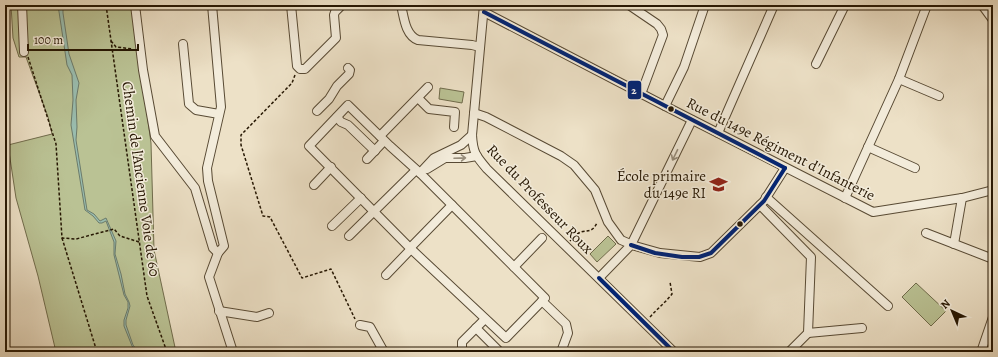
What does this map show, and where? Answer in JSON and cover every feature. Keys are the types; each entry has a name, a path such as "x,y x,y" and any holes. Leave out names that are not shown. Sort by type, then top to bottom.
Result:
{"street":[{"path":"22,5 24,52"},
{"path":"135,5 155,136 195,188 213,248 218,253"},
{"path":"212,5 221,107 207,168 208,181 224,246 218,253 209,277 233,352"},
{"path":"291,5 297,66 300,69 305,69 336,38 334,15 342,5"},
{"path":"400,5 409,34 413,38 418,40 480,47"},
{"path":"629,5 657,24 663,35 641,94"},
{"path":"664,106 684,67 705,5"},
{"path":"718,133 774,5"},
{"path":"816,64 844,5"},
{"path":"845,198 898,79 928,5"},
{"path":"982,5 993,20"},
{"name":"Rue du Professeur Roux","path":"484,9 472,135 473,148 477,156 487,169 674,352"},
{"name":"Rue du 149e Régiment d'Infanterie","path":"484,9 641,94 873,212 962,198 993,190"},
{"path":"183,44 189,104 196,110 220,114"},
{"path":"317,111 337,86 349,74 350,70 348,68"},
{"path":"898,79 939,96"},
{"path":"367,159 375,151 382,139 428,86"},
{"path":"418,98 429,110 454,112 454,127"},
{"path":"348,105 452,205 545,298 506,338 411,248 309,146 337,118 348,105"},
{"path":"474,113 486,117 561,156 574,165 595,190 608,222 621,240 631,245 660,253 700,257 711,253 760,205 785,168"},
{"path":"337,118 348,125 375,151"},
{"path":"598,278 631,245 692,120"},
{"path":"349,236 374,211 434,158 461,145 472,135"},
{"path":"868,147 915,168"},
{"path":"418,172 445,158 465,158 477,156"},
{"path":"314,185 330,167"},
{"path":"766,197 888,306"},
{"path":"332,226 361,198"},
{"path":"954,244 962,198"},
{"path":"386,275 452,205"},
{"path":"760,205 811,257 808,333"},
{"path":"926,233 993,259"},
{"path":"514,267 542,238"},
{"path":"542,301 566,324 568,333 561,352"},
{"path":"219,310 257,317 269,313"},
{"path":"981,352 993,317"},
{"path":"462,352 462,342 485,318"},
{"path":"360,325 370,327 384,352"},
{"path":"476,328 500,352"},
{"path":"789,352 808,333 862,328"}],"path":[{"name":"Chemin de l'Ancienne Voie de 60","path":"106,5 147,296 167,352"},
{"path":"111,41 116,46 138,50 142,57"},
{"path":"24,52 30,58 56,144 62,238 97,352"},
{"path":"300,69 294,77 292,83 240,135 241,145 263,216 270,217 302,278 331,269 352,317 360,325"},
{"path":"566,245 578,233 589,232 597,223"},
{"path":"62,238 76,240 114,229 120,236 139,242"},
{"path":"643,322 650,318 672,294 670,282"}],"shaded area":[{"path":"11,5 132,5 151,143 154,250 176,352 56,352 38,276 16,198 8,145 52,134 48,117 26,57 19,57 13,38"},
{"path":"58,5 63,5 69,54 79,83 76,100 76,140 87,210 94,214 100,221 106,218 116,241 115,254 125,294 130,306 126,325 133,345 138,352 136,352 132,346 124,326 128,302 124,295 114,255 114,242 106,221 99,223 85,210 71,125 73,100 72,75 67,65"},
{"path":"440,88 464,92 462,103 439,99"},
{"path":"608,236 616,244 597,262 590,254"},
{"path":"916,283 946,311 931,326 902,297"}],"transit line":[{"name":"2","path":"484,12 785,168"},
{"name":"2","path":"631,245 655,253 682,257 699,257 711,253 764,201 785,168"},
{"name":"2","path":"599,278 674,352"}],"place":[{"name":"École primaire du 149e RI","path":"719,185"}]}
